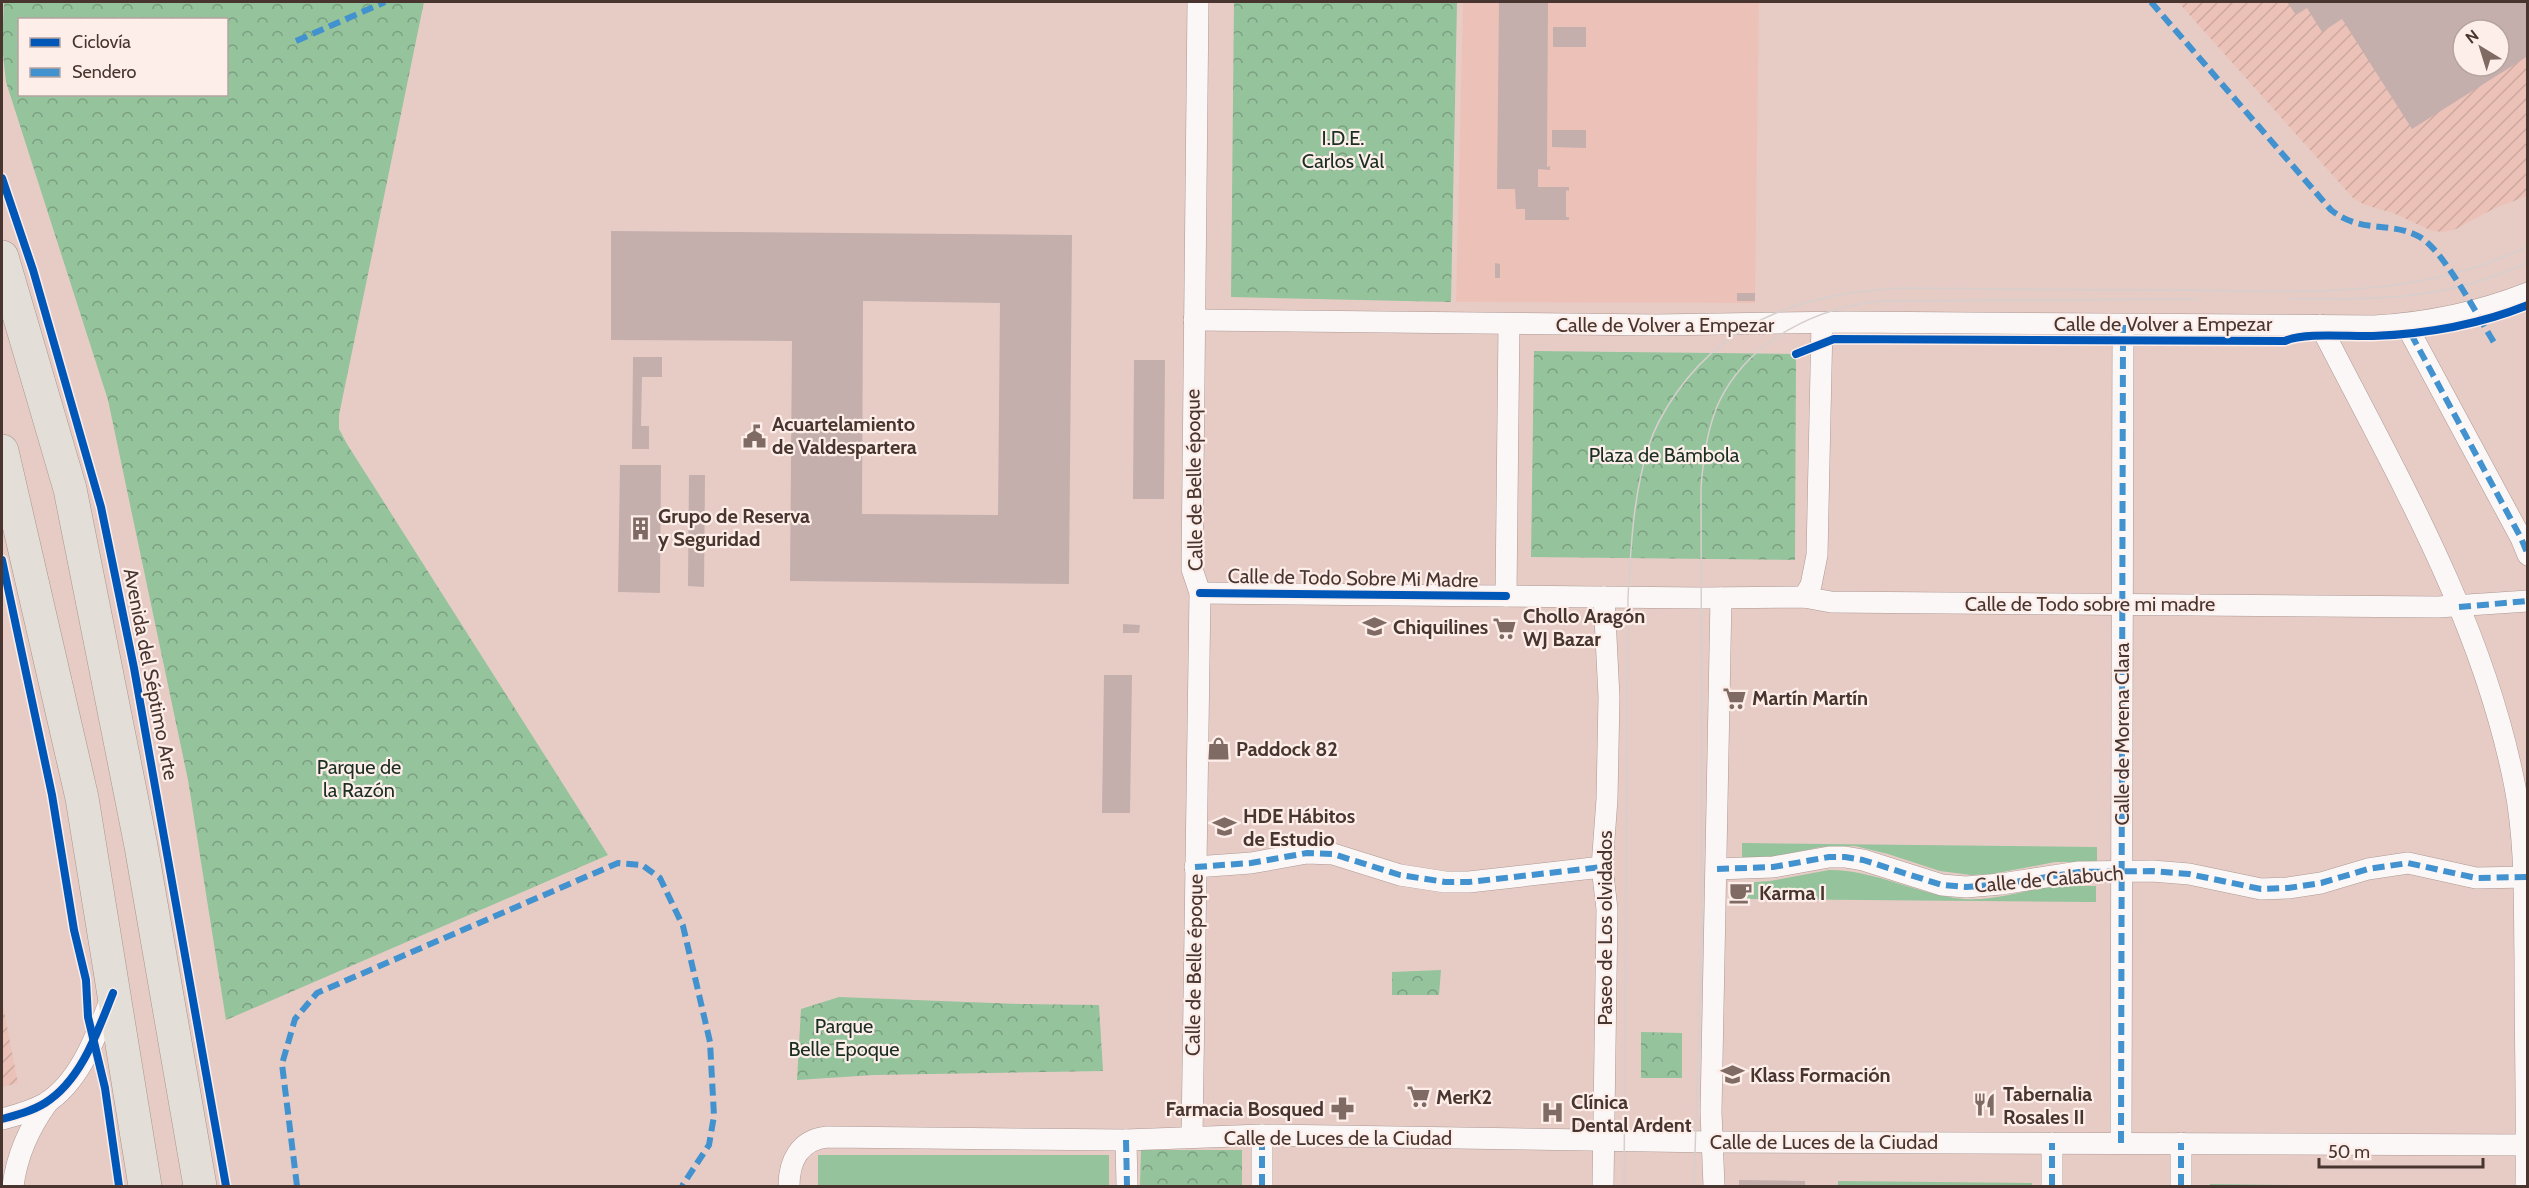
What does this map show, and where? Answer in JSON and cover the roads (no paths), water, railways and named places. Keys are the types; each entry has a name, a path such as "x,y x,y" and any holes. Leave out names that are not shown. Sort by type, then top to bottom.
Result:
{"main road":[{"path":"2,257 70,489 141,846 200,1186"},
{"path":"2,451 82,798 145,1186"}],"street":[{"name":"Calle de Belle époque","path":"1192,1137 1200,593 1192,569 1198,2"},
{"name":"Calle de Volver a Empezar","path":"1194,320 1656,326 1822,323 2320,325 2412,328 2462,315 2528,293"},
{"path":"1804,597 1811,585 1817,555 1822,323"},
{"path":"1506,596 1509,324"},
{"name":"Calle de Morena Clara","path":"2121,1143 2123,325"},
{"path":"2320,325 2440,561 2493,701 2506,744 2520,823 2525,877 2526,1186"},
{"path":"2412,328 2528,555"},
{"name":"Calle de Todo Sobre Mi Madre","path":"1200,593 1722,598"},
{"name":"Paseo de Los olvidados","path":"1603,1186 1607,909 1602,867 1607,799 1609,708 1604,597"},
{"name":"Calle de Todo sobre mi madre","path":"1722,598 1804,597 1831,602 2459,607 2528,601"},
{"path":"1714,1186 1710,1112 1722,598"},
{"path":"1195,867 1251,863 1307,853 1333,854 1400,875 1445,882 1468,882 1602,867"},
{"name":"Calle de Calabuch","path":"1717,869 1773,867 1829,857 1845,857 1863,860 1923,880 1966,887 2079,872 2121,872 2189,874 2261,889 2288,888 2320,883 2368,868 2408,863 2476,878 2525,877"},
{"path":"13,1186 23,1144 31,1125 48,1102 68,1083 94,1041 113,993"},
{"path":"2,1119 48,1102"},
{"path":"1262,1135 1262,1186"},
{"name":"Calle de Luces de la Ciudad","path":"789,1186 791,1165 800,1149 814,1140 827,1137 1126,1140 1262,1135 1712,1142 2527,1144"},
{"path":"1126,1140 1126,1186"},
{"path":"2052,1143 2052,1186"},
{"path":"2181,1143 2181,1186"}],"tram line":[{"path":"1624,1186 1628,597 1632,540 1639,485 1650,441 1668,405 1699,365 1723,343 1778,312 1808,302 1872,290 1905,288 2264,291 2354,289 2443,276 2486,264 2528,246"},
{"path":"2290,299 2382,298 2440,291 2498,275 2528,262"},
{"path":"1694,1186 1702,923 1701,488 1706,444 1719,402 1732,380 1767,344 1811,319 1859,304 1884,301 2197,299"}],"place":[{"name":"Acuartelamiento de Valdespartera","path":"754,436"},
{"name":"Grupo de Reserva y Seguridad","path":"640,528"},
{"name":"Chiquilines","path":"1375,627"},
{"name":"Chollo Aragón WJ Bazar","path":"1505,628"},
{"name":"Martín Martín","path":"1734,698"},
{"name":"Paddock 82","path":"1218,749"},
{"name":"HDE Hábitos de Estudio","path":"1225,827"},
{"name":"Karma I","path":"1741,893"},
{"name":"Klass Formación","path":"1732,1075"},
{"name":"MerK2","path":"1418,1097"},
{"name":"Tabernalia Rosales II","path":"1985,1105"},
{"name":"Farmacia Bosqued","path":"1342,1109"},
{"name":"Clínica Dental Ardent","path":"1553,1113"}],"park label":[{"name":"I.D.E. Carlos Val","path":"1343,150"},
{"name":"Plaza de Bámbola","path":"1664,455"},
{"name":"Parque de la Razón","path":"359,778"},
{"name":"Parque Belle Epoque","path":"844,1038"}]}
